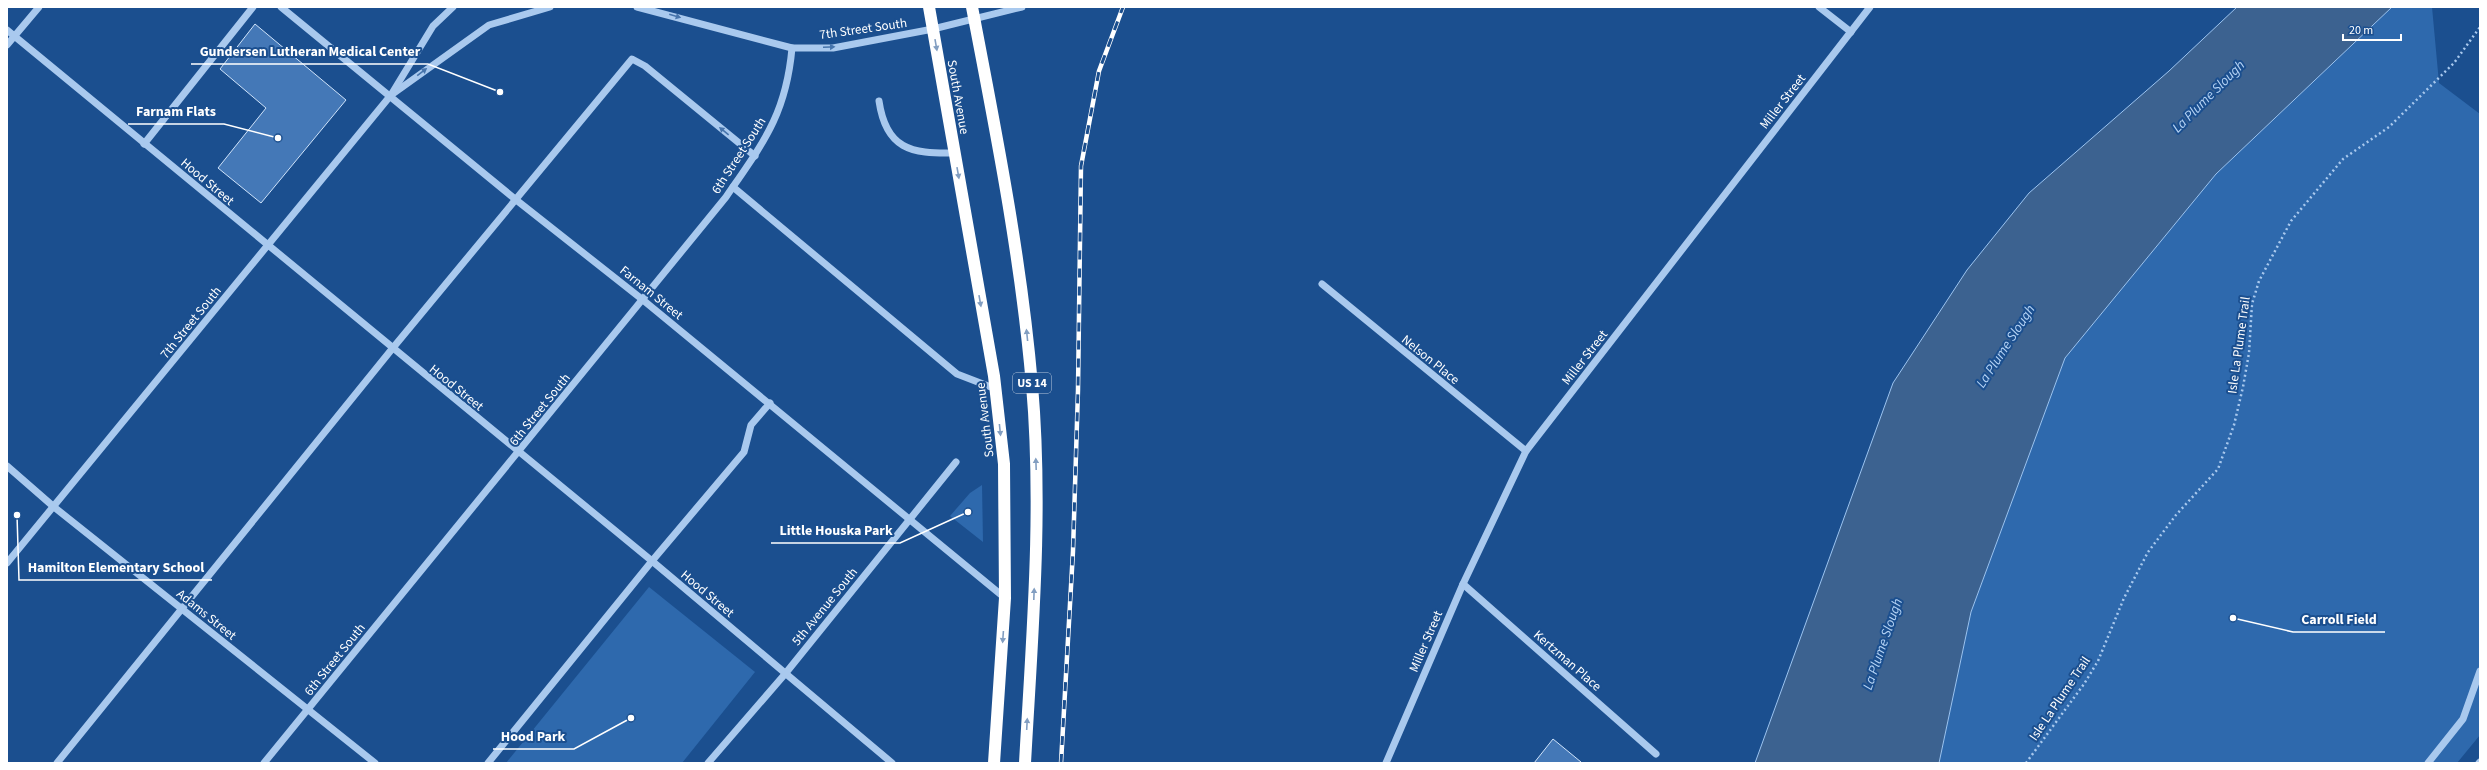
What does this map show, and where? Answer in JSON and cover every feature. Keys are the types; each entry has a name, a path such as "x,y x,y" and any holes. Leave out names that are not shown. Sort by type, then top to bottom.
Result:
{"highway":[{"name":"South Avenue","path":"929,7 996,389 1004,464 1005,598 994,763"},
{"name":"US 14","path":"972,7 1020,268 1032,386 1037,506 1025,763"}],"street":[{"path":"7,45 39,7"},
{"path":"144,144 252,7"},
{"name":"Farnam Street","path":"281,7 391,95 515,199 770,403 910,521 1005,598"},
{"name":"7th Street South","path":"7,563 391,95 433,26 453,7"},
{"name":"7th Street South","path":"391,95 489,25 550,7"},
{"name":"7th Street South","path":"638,7 792,48 833,48 975,20 1022,7"},
{"path":"1818,7 1851,32"},
{"name":"Miller Street","path":"1386,763 1463,584 1526,451 1870,7"},
{"name":"Hood Street","path":"7,30 392,349 652,561 892,763"},
{"name":"6th Street South","path":"264,763 519,453 733,187 755,156 778,115 790,77 792,48"},
{"path":"57,763 392,349 632,59 645,66 755,156"},
{"path":"879,102 882,121 895,140 907,149 930,154 954,153"},
{"path":"733,187 958,374 996,389"},
{"name":"Nelson Place","path":"1322,284 1526,451"},
{"path":"488,763 652,561 744,452 751,425 770,403"},
{"name":"5th Avenue South","path":"708,763 785,674 910,521 956,462"},
{"name":"Adams Street","path":"7,466 54,506 375,763"},
{"name":"Kertzman Place","path":"1463,584 1656,754"},
{"path":"2428,763 2463,719 2480,671"}],"path":[{"name":"Isle La Plume Trail","path":"2026,763 2084,684 2098,661 2124,598 2148,552 2176,514 2209,480 2222,459 2243,387 2249,353 2252,304 2259,281 2292,221 2343,159 2389,127 2454,63 2480,27"}],"shaded area":[{"path":"2392,7 2432,7 2439,83 2480,114 2480,735 2457,763 1939,763 1971,612 2065,358 2216,174"},
{"path":"982,485 983,542 950,516 970,493"},
{"path":"649,587 755,672 682,763 506,763"}],"water":[{"name":"La Plume Slough","path":"2237,7 2392,7 2216,174 2065,358 1971,612 1939,763 1755,763 1893,383 1967,270 2029,193 2169,71"}],"building":[{"path":"255,24 346,100 261,203 218,168 266,108 220,69"},
{"path":"1553,739 1581,762 1534,763"}],"railway":[{"path":"1061,763 1073,551 1078,390 1081,166 1099,71 1123,7"}],"place":[{"name":"Gundersen Lutheran Medical Center","path":"500,92"},
{"name":"Farnam Flats","path":"278,138"},
{"name":"Little Houska Park","path":"968,512"},
{"name":"Hamilton Elementary School","path":"17,515"},
{"name":"Carroll Field","path":"2233,618"},
{"name":"Hood Park","path":"631,718"}]}
